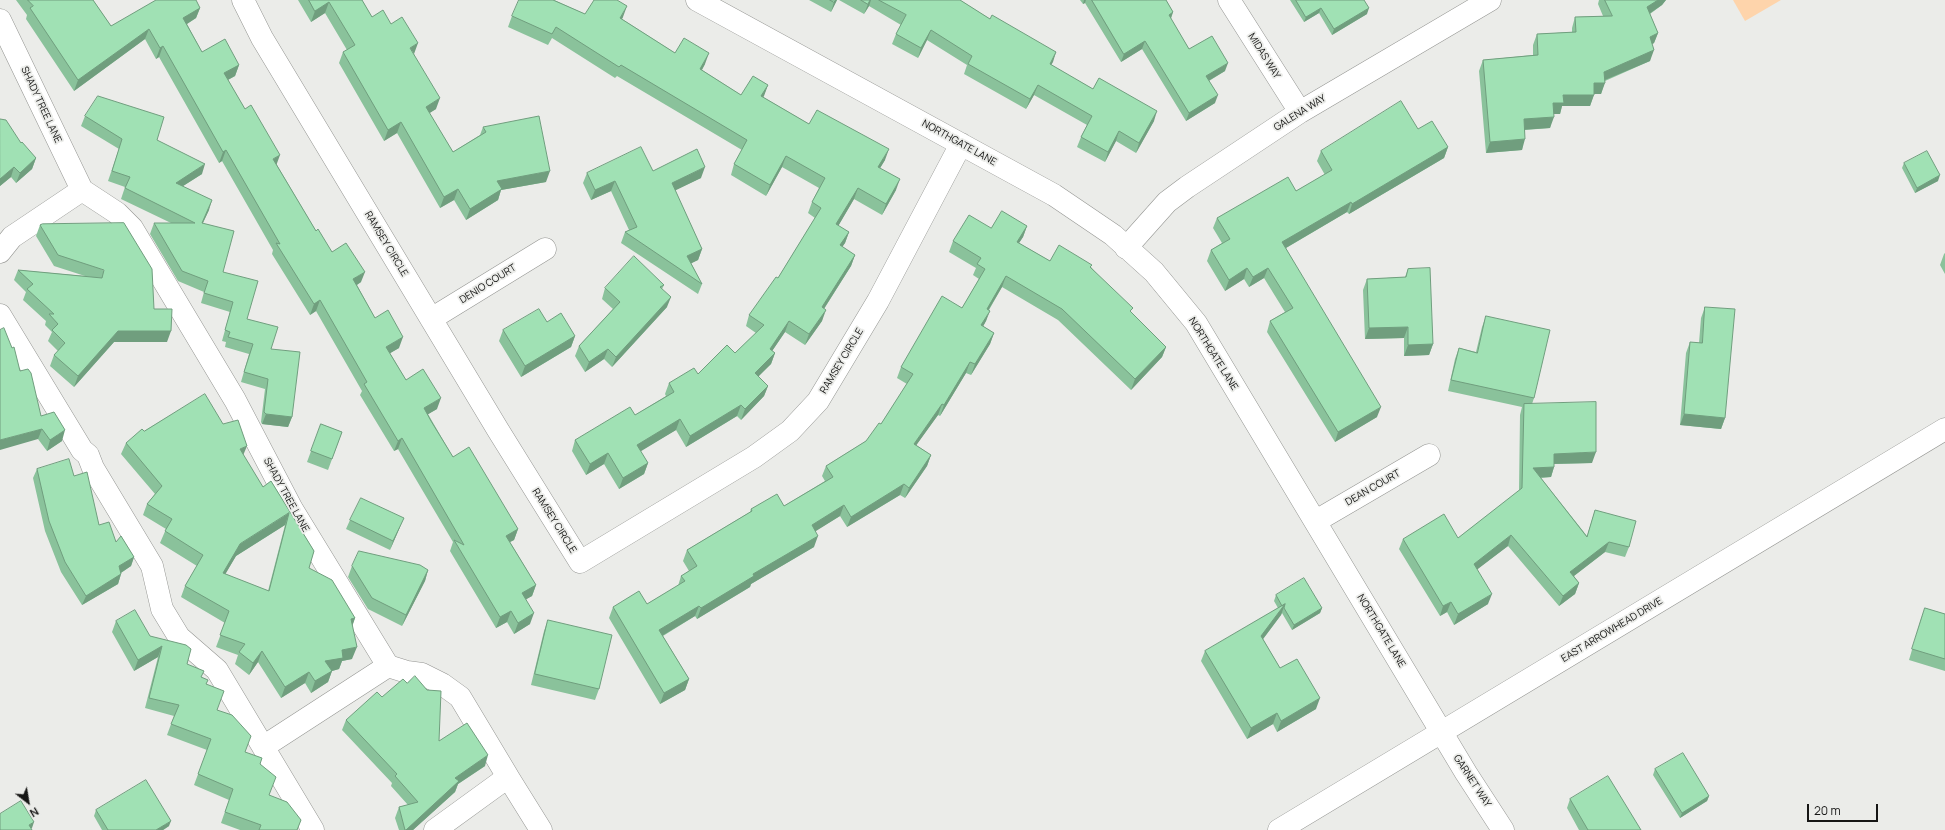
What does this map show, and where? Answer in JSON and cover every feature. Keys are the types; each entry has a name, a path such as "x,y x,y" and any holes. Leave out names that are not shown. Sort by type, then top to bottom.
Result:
{"street":[{"name":"RAMSEY CIRCLE","path":"244,0 262,38 431,319 580,562 754,457 790,431 818,401 878,301 961,144"},
{"name":"NORTHGATE LANE","path":"697,0 1054,195 1113,235 1154,272 1196,323 1442,732"},
{"name":"MIDAS WAY","path":"1229,0 1300,112"},
{"name":"GALENA WAY","path":"1126,248 1167,202 1300,112 1490,0"},
{"name":"SHADY TREE LANE","path":"0,20 82,190 117,212 132,228 235,400 292,509 388,666"},
{"path":"0,252 12,237 82,190"},
{"name":"DENIO COURT","path":"431,319 544,249"},
{"path":"0,316 82,450 88,455 93,468 152,566 162,609 179,637 217,670 313,830"},
{"name":"EAST ARROWHEAD DRIVE","path":"1279,830 1945,429"},
{"name":"DEAN COURT","path":"1316,521 1429,455"},
{"path":"263,747 388,666 407,672 422,674 442,684 460,697 541,830"},
{"name":"GARNET WAY","path":"1442,732 1503,830"},
{"path":"435,830 508,777"}],"shaded area":[{"path":"1733,0 1781,0 1745,21"}],"building":[{"path":"28,0 93,0 111,26 156,0 196,0 200,8 183,18 202,52 225,39 239,65 224,73 245,109 251,105 280,155 273,159 316,231 318,229 332,252 346,243 365,272 353,279 375,318 388,310 403,337 386,347 406,380 423,369 441,398 424,408 431,421 453,457 469,447 518,529 506,536 536,585 522,593 534,613 518,623 511,611 500,617 454,540 464,545 402,438 398,441 364,384 367,382 320,300 314,304 276,243 280,244 226,150 223,152 163,46 160,48 149,29 78,80 30,8 33,6"},
{"path":"309,0 362,0 372,17 383,10 391,24 402,17 418,43 410,48 440,98 426,107 453,152 486,132 483,127 539,116 550,171 497,181 502,189 470,209 458,189 444,197 401,122 388,130 343,52 355,45 329,2 315,11"},
{"path":"519,0 553,0 585,14 594,0 617,0 627,6 620,18 675,53 684,38 709,53 700,69 741,95 753,76 768,85 761,96 809,124 817,110 889,149 878,167 900,179 886,204 858,188 836,224 849,232 840,245 855,255 822,307 826,310 809,334 789,321 770,349 775,353 755,373 768,386 745,409 741,405 690,436 680,419 637,445 648,463 623,478 608,453 590,464 575,440 630,407 635,415 674,392 669,383 694,368 698,374 727,345 735,353 764,325 749,315 776,277 778,278 821,208 812,202 825,178 786,156 770,185 734,164 747,140 621,65 619,67 556,27 552,34 512,16"},
{"path":"861,0 870,0 868,4"},
{"path":"879,0 960,0 990,19 992,15 1056,52 1050,64 1093,89 1099,78 1157,111 1139,143 1119,131 1108,152 1081,137 1092,116 1038,85 1030,99 968,64 972,56 931,30 921,48 896,34 906,15"},
{"path":"1092,0 1166,0 1173,12 1169,15 1189,49 1212,36 1228,63 1206,76 1218,95 1189,113 1145,41 1124,54"},
{"path":"1296,0 1364,0 1369,8 1334,29 1321,8 1306,17"},
{"path":"1605,0 1658,0 1647,7 1658,33 1650,37 1654,50 1604,72 1605,83 1594,83 1594,95 1563,95 1564,103 1553,103 1554,117 1524,119 1525,139 1490,142 1483,60 1538,55 1537,34 1576,32 1575,17 1612,16"},
{"path":"98,96 164,117 157,140 205,164 176,183 212,200 202,223 234,231 223,272 258,281 247,319 278,327 271,349 300,352 292,417 266,414 264,412 268,379 244,372 253,344 228,337 230,332 225,330 233,302 204,293 208,281 182,271 154,223 195,223 125,188 130,177 112,171 122,139 85,116"},
{"path":"1401,101 1418,129 1432,121 1448,147 1352,204 1351,202 1282,242 1381,407 1338,432 1270,321 1293,308 1268,268 1253,277 1247,268 1229,280 1211,250 1230,239 1217,218 1288,177 1296,191 1332,170 1321,151"},
{"path":"0,119 6,120 21,143 22,142 36,158 20,173 14,167 0,179"},
{"path":"641,147 653,171 697,149 705,167 672,183 702,249 687,256 702,284 625,232 637,227 615,181 595,190 587,173"},
{"path":"1927,151 1940,175 1917,188 1904,163"},
{"path":"1002,211 1027,226 1017,242 1050,261 1059,245 1092,265 1090,267 1133,308 1130,311 1166,347 1135,379 1062,309 1006,276 987,309 990,311 981,325 994,333 975,364 970,362 944,405 942,404 914,444 931,455 909,488 904,484 851,517 844,505 812,525 818,536 753,574 754,576 701,608 699,606 659,630 689,679 664,693 613,607 639,591 647,604 685,581 681,576 697,566 687,550 752,511 751,509 777,494 784,506 833,477 826,466 866,441 879,423 881,424 913,374 901,367 942,296 962,308 985,269 977,264 981,258 953,241 969,215 991,228"},
{"path":"124,223 152,269 154,309 172,309 171,331 118,331 78,376 54,355 65,343 52,330 58,324 49,314 54,314 27,289 33,284 18,270 102,278 104,270 58,255 40,225"},
{"path":"634,256 664,285 660,287 671,297 616,357 608,349 589,362 579,346 620,302 605,288"},
{"path":"1430,268 1433,344 1408,345 1408,327 1369,328 1367,279 1406,277 1408,269"},
{"path":"1705,307 1735,309 1725,418 1684,414 1690,342 1702,343"},
{"path":"539,309 547,322 561,313 575,336 525,366 503,330"},
{"path":"1486,316 1550,330 1534,398 1451,380 1459,348 1477,353"},
{"path":"4,328 12,348 14,347 20,371 28,369 31,373 41,416 54,412 65,430 50,440 42,429 0,440 0,330"},
{"path":"205,394 223,424 238,420 247,446 240,449 263,487 271,481 314,551 309,568 332,580 355,618 351,619 357,647 342,650 343,658 325,661 332,671 315,681 309,672 285,687 262,651 253,663 239,652 245,644 220,635 229,611 185,586 203,555 165,531 172,519 147,504 162,486 126,443 142,429 144,431","holes":["289,513 269,591 223,573 240,544"]},
{"path":"1596,402 1596,452 1554,454 1554,467 1533,468 1587,537 1595,510 1636,521 1629,547 1609,542 1570,572 1579,583 1563,596 1511,535 1474,564 1492,594 1458,614 1451,602 1443,606 1403,539 1444,514 1458,538 1522,488 1524,404"},
{"path":"321,424 342,432 332,459 311,451"},
{"path":"69,459 74,476 87,472 99,525 109,522 116,542 121,536 134,557 119,566 121,574 86,596 65,562 49,521 37,469"},
{"path":"361,498 404,518 393,541 350,520"},
{"path":"359,551 420,565 428,570 406,615 372,598 352,566"},
{"path":"1304,578 1322,608 1294,625 1284,608 1285,604 1282,606 1276,595"},
{"path":"1285,604 1261,636 1280,668 1297,659 1320,698 1281,721 1277,713 1251,728 1205,651"},
{"path":"1925,608 1945,614 1945,659 1912,649"},
{"path":"135,610 150,636 186,645 191,649 187,664 204,671 201,677 208,680 206,684 224,691 217,710 232,715 251,736 245,752 262,758 260,764 276,777 269,795 287,802 301,820 297,830 259,830 261,825 225,812 233,789 198,774 211,739 171,724 179,705 149,698 162,646 138,660 116,621"},
{"path":"548,620 612,635 599,689 535,674"},
{"path":"415,676 427,690 441,691 439,741 467,723 488,755 455,778 459,781 405,830 399,807 418,802 395,776 397,774 346,720 377,692 382,697 403,679 407,683"},
{"path":"1683,753 1709,796 1682,813 1655,769"},
{"path":"1608,776 1641,830 1588,830 1570,799"},
{"path":"146,780 171,821 156,830 108,830 96,810"},
{"path":"21,801 34,822 29,825 32,830 0,830 0,814"}]}
